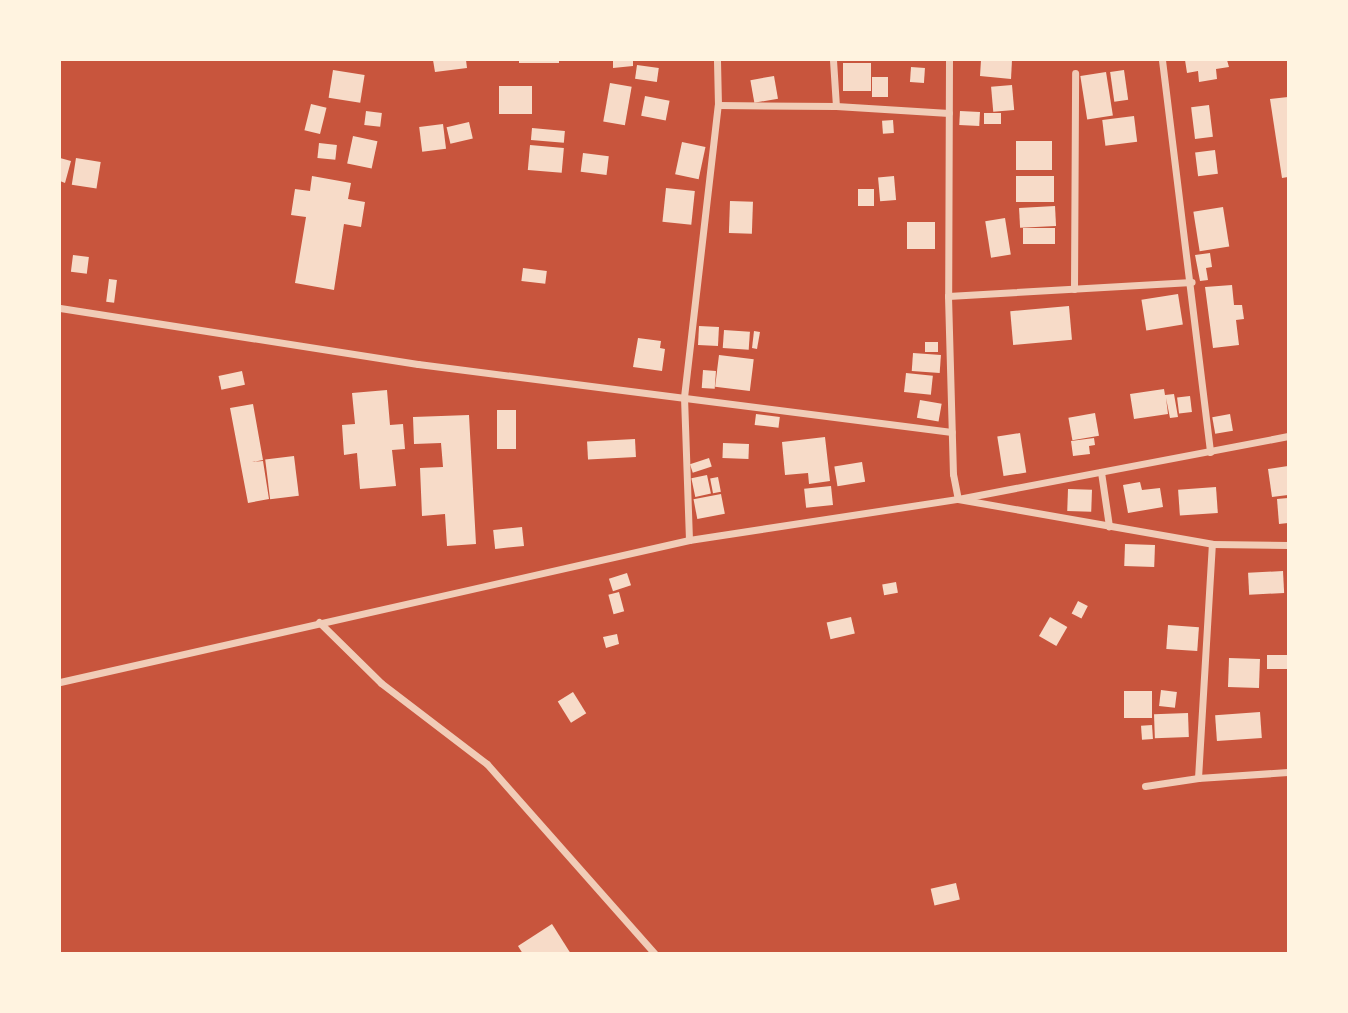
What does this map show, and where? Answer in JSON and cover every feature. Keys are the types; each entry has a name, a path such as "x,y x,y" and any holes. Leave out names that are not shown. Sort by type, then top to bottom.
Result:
{"street":[{"path":"689,540 684,397 719,106 718,60"},
{"path":"833,60 836,106"},
{"path":"949,60 948,296 953,474 958,499"},
{"path":"1162,60 1192,282 1210,452"},
{"path":"1074,289 1075,73"},
{"path":"719,106 836,106 948,113"},
{"path":"948,296 1192,282"},
{"path":"60,309 418,364 952,432"},
{"path":"60,682 689,540 958,499 1289,436"},
{"path":"1101,472 1109,526"},
{"path":"958,499 1212,544 1289,545"},
{"path":"1198,778 1212,544"},
{"path":"319,622 381,683 486,764 655,954"},
{"path":"1145,786 1198,778 1289,772"}],"building":[{"path":"433,60 466,60 467,68 435,72"},
{"path":"519,60 559,60 559,63 519,63"},
{"path":"613,60 633,60 633,66 613,68"},
{"path":"981,60 1012,60 1011,79 980,76"},
{"path":"1185,60 1227,60 1229,67 1216,69 1217,79 1199,82 1198,71 1187,73"},
{"path":"843,63 871,63 871,91 843,91"},
{"path":"637,65 659,68 657,82 635,79"},
{"path":"911,67 925,68 924,83 910,82"},
{"path":"333,70 365,75 360,103 329,98"},
{"path":"1124,70 1128,100 1114,102 1110,72"},
{"path":"1106,72 1113,115 1087,120 1080,76"},
{"path":"774,76 778,99 754,103 750,80"},
{"path":"872,77 888,77 888,97 872,97"},
{"path":"610,83 632,87 625,125 603,121"},
{"path":"1012,85 1014,110 993,112 991,87"},
{"path":"499,86 532,86 532,114 499,114"},
{"path":"645,96 670,101 666,120 641,116"},
{"path":"1288,97 1288,177 1282,178 1270,99"},
{"path":"311,104 327,108 320,134 304,130"},
{"path":"1209,105 1213,137 1195,139 1191,107"},
{"path":"366,111 382,113 380,127 364,125"},
{"path":"960,111 980,112 979,126 959,125"},
{"path":"984,113 1001,113 1001,124 984,124"},
{"path":"1134,116 1137,142 1105,146 1102,120"},
{"path":"893,120 894,133 883,134 882,121"},
{"path":"469,122 473,139 450,144 447,127"},
{"path":"443,124 446,149 422,152 419,127"},
{"path":"532,128 565,131 564,143 531,140"},
{"path":"353,136 377,141 372,169 347,163"},
{"path":"1016,141 1052,141 1052,170 1016,170"},
{"path":"682,142 705,147 699,179 675,174"},
{"path":"319,143 337,145 335,160 317,158"},
{"path":"530,145 564,148 562,173 528,170"},
{"path":"1215,150 1218,174 1198,176 1195,152"},
{"path":"583,153 609,156 606,175 581,172"},
{"path":"60,158 71,161 65,183 60,181"},
{"path":"76,158 101,162 96,189 72,185"},
{"path":"312,176 351,183 348,199 365,202 361,227 344,224 334,290 295,283 306,217 291,215 295,189 310,191"},
{"path":"894,176 896,200 880,201 878,177"},
{"path":"1016,176 1054,176 1054,202 1016,202"},
{"path":"666,188 695,191 691,225 662,222"},
{"path":"858,189 874,189 874,206 858,206"},
{"path":"730,201 753,202 752,234 729,233"},
{"path":"1055,206 1056,226 1020,228 1019,208"},
{"path":"1223,207 1229,247 1200,251 1193,212"},
{"path":"1005,218 1011,255 991,258 985,221"},
{"path":"907,222 935,222 935,249 907,249"},
{"path":"1023,228 1055,228 1055,244 1023,244"},
{"path":"1210,253 1212,267 1206,268 1208,280 1200,281 1195,255"},
{"path":"73,255 89,257 87,274 71,272"},
{"path":"523,268 547,271 545,284 521,281"},
{"path":"109,279 117,280 114,303 106,302"},
{"path":"1232,285 1234,305 1242,305 1244,319 1236,320 1239,345 1213,348 1205,287"},
{"path":"1178,294 1183,325 1146,330 1141,300"},
{"path":"1069,306 1072,340 1013,345 1010,311"},
{"path":"699,326 719,327 718,346 698,345"},
{"path":"724,330 750,332 749,350 723,348"},
{"path":"754,331 760,332 757,349 752,348"},
{"path":"638,338 661,341 660,348 665,349 662,371 633,367"},
{"path":"925,342 938,342 938,352 925,352"},
{"path":"913,353 941,355 940,373 912,371"},
{"path":"719,355 754,359 750,391 715,387"},
{"path":"703,370 716,371 715,389 702,388"},
{"path":"242,371 245,385 221,390 219,376"},
{"path":"906,373 933,376 931,395 904,392"},
{"path":"1164,389 1165,395 1174,394 1178,417 1170,418 1166,398 1168,414 1134,419 1130,394"},
{"path":"387,390 390,425 403,424 405,449 392,450 396,486 360,489 357,453 344,455 342,425 355,424 352,393"},
{"path":"1190,396 1192,412 1179,413 1177,398"},
{"path":"920,400 942,404 939,422 917,418"},
{"path":"253,404 263,460 252,462 263,461 269,499 248,503 230,408"},
{"path":"497,410 516,410 516,449 497,449"},
{"path":"1095,413 1099,436 1072,440 1068,418"},
{"path":"756,414 780,417 778,428 755,425"},
{"path":"1230,414 1233,431 1215,434 1212,417"},
{"path":"469,415 476,544 447,546 445,514 422,516 420,468 443,467 441,443 414,444 413,417"},
{"path":"1020,433 1026,473 1004,476 997,437"},
{"path":"825,437 830,481 809,484 808,473 785,475 782,442"},
{"path":"1094,438 1095,445 1089,446 1090,454 1073,456 1071,441"},
{"path":"635,439 636,457 588,459 587,442"},
{"path":"723,443 749,444 748,459 722,458"},
{"path":"294,456 299,496 270,499 265,460"},
{"path":"709,458 712,467 693,473 690,464"},
{"path":"862,462 865,482 837,486 834,466"},
{"path":"1288,466 1288,495 1272,497 1268,469"},
{"path":"707,475 711,494 695,497 691,478"},
{"path":"718,477 721,492 713,493 710,479"},
{"path":"1140,482 1142,490 1160,488 1163,507 1128,513 1123,485"},
{"path":"831,486 833,505 806,508 804,489"},
{"path":"1216,487 1218,513 1180,516 1178,490"},
{"path":"1068,489 1092,490 1091,512 1067,511"},
{"path":"721,494 725,514 697,519 694,499"},
{"path":"1288,498 1288,523 1279,524 1277,499"},
{"path":"522,527 524,546 495,549 493,530"},
{"path":"1125,544 1155,545 1154,567 1124,566"},
{"path":"1283,571 1284,593 1249,595 1248,573"},
{"path":"627,573 631,585 613,591 609,579"},
{"path":"896,582 898,593 884,595 882,584"},
{"path":"619,592 624,611 614,614 608,595"},
{"path":"1078,601 1088,606 1081,618 1072,613"},
{"path":"851,617 855,634 830,639 827,623"},
{"path":"1050,617 1067,627 1056,646 1039,636"},
{"path":"1168,625 1199,627 1197,651 1166,649"},
{"path":"617,634 619,644 606,648 603,637"},
{"path":"1267,655 1288,655 1288,669 1267,669"},
{"path":"1229,658 1260,659 1259,688 1228,687"},
{"path":"1161,690 1177,692 1175,708 1159,706"},
{"path":"1124,691 1152,691 1152,718 1124,718"},
{"path":"573,692 586,713 571,723 558,702"},
{"path":"1260,712 1262,738 1217,741 1215,715"},
{"path":"1188,713 1189,737 1155,738 1154,714"},
{"path":"1152,725 1153,739 1142,740 1141,726"},
{"path":"956,883 960,900 934,905 931,889"},
{"path":"552,924 571,954 523,954 518,946"}]}
